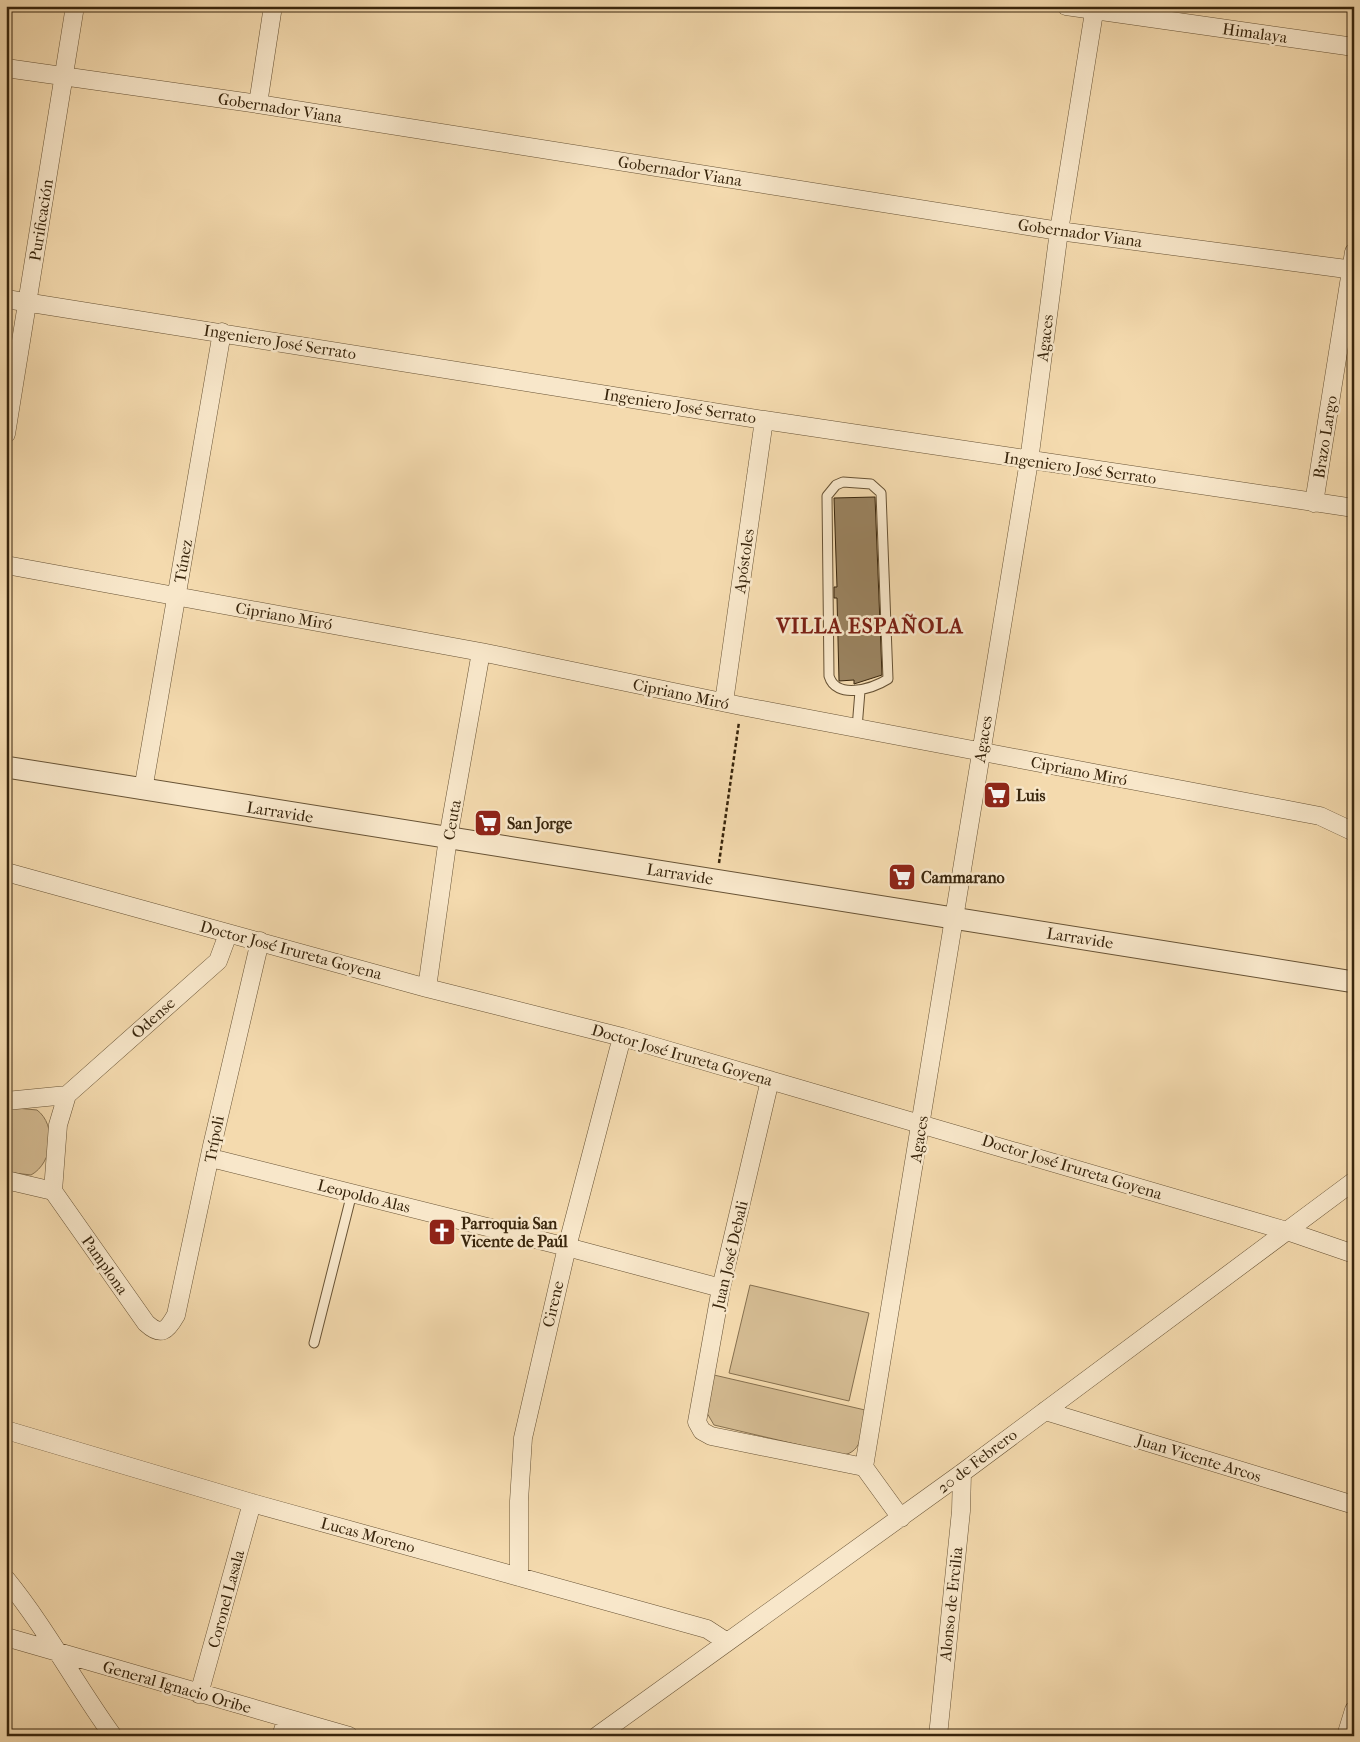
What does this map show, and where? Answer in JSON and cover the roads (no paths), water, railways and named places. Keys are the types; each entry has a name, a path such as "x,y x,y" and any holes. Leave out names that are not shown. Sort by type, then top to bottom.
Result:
{"street":[{"name":"Purificación","path":"6,434 75,6"},
{"path":"258,104 273,6"},
{"name":"Himalaya","path":"1066,6 1095,8 1354,46"},
{"name":"Agaces","path":"864,1467 922,1123 980,753 1029,461 1059,231 1095,8"},
{"name":"Gobernador Viana","path":"6,68 258,104 1059,231 1352,270"},
{"name":"Brazo Largo","path":"1314,503 1354,252"},
{"name":"Ingeniero José Serrato","path":"6,299 764,420 1354,508"},
{"name":"Túnez","path":"142,790 222,332"},
{"name":"Apóstoles","path":"724,702 764,420"},
{"name":"Cipriano Miró","path":"6,565 481,652 980,753 1320,816 1354,832"},
{"name":"Ceuta","path":"427,988 448,838 481,652"},
{"name":"Larravide","path":"6,767 1354,982"},
{"name":"Doctor José Irureta Goyena","path":"6,872 427,988 622,1037 1287,1231 1354,1254"},
{"name":"Odense","path":"53,1191 59,1117 67,1095 218,961 228,934"},
{"name":"Trípoli","path":"161,1332 170,1326 176,1316 260,941"},
{"name":"Cirene","path":"519,1576 519,1501 523,1438 566,1247 622,1037"},
{"name":"Juan José Debali","path":"770,1080 721,1288 697,1422 702,1431 711,1436 864,1467"},
{"path":"6,1101 67,1095"},
{"name":"Leopoldo Alas","path":"211,1158 721,1288"},
{"path":"6,1180 53,1191"},
{"name":"20 de Febrero","path":"597,1736 901,1518 1354,1181"},
{"name":"Pamplona","path":"53,1191 146,1323 154,1331 161,1332"},
{"name":"Juan Vicente Arcos","path":"1045,1411 1354,1506"},
{"name":"Lucas Moreno","path":"6,1430 252,1503 707,1629 727,1642"},
{"path":"864,1467 901,1518"},
{"name":"Alonso de Ercilia","path":"938,1736 961,1510 962,1473"},
{"name":"Coronel Lasala","path":"199,1694 252,1503"},
{"path":"6,1579 113,1736"},
{"name":"General Ignacio Oribe","path":"6,1637 349,1736"},
{"path":"1346,1736 1354,1710"},
{"path":"281,1736 287,1719"}],"lane":[{"path":"843,482 871,484 881,493 888,679 860,690 837,688 831,684 829,676 827,496 836,486 843,482"},
{"path":"857,728 860,690"},
{"path":"314,1343 352,1193"}],"place":[{"name":"Luis","path":"997,795"},
{"name":"San Jorge","path":"488,823"},
{"name":"Cammarano","path":"902,877"},
{"name":"Parroquia San Vicente de Paúl","path":"442,1232"}],"district":[{"name":"VILLA ESPAÑOLA","path":"870,626"}]}
